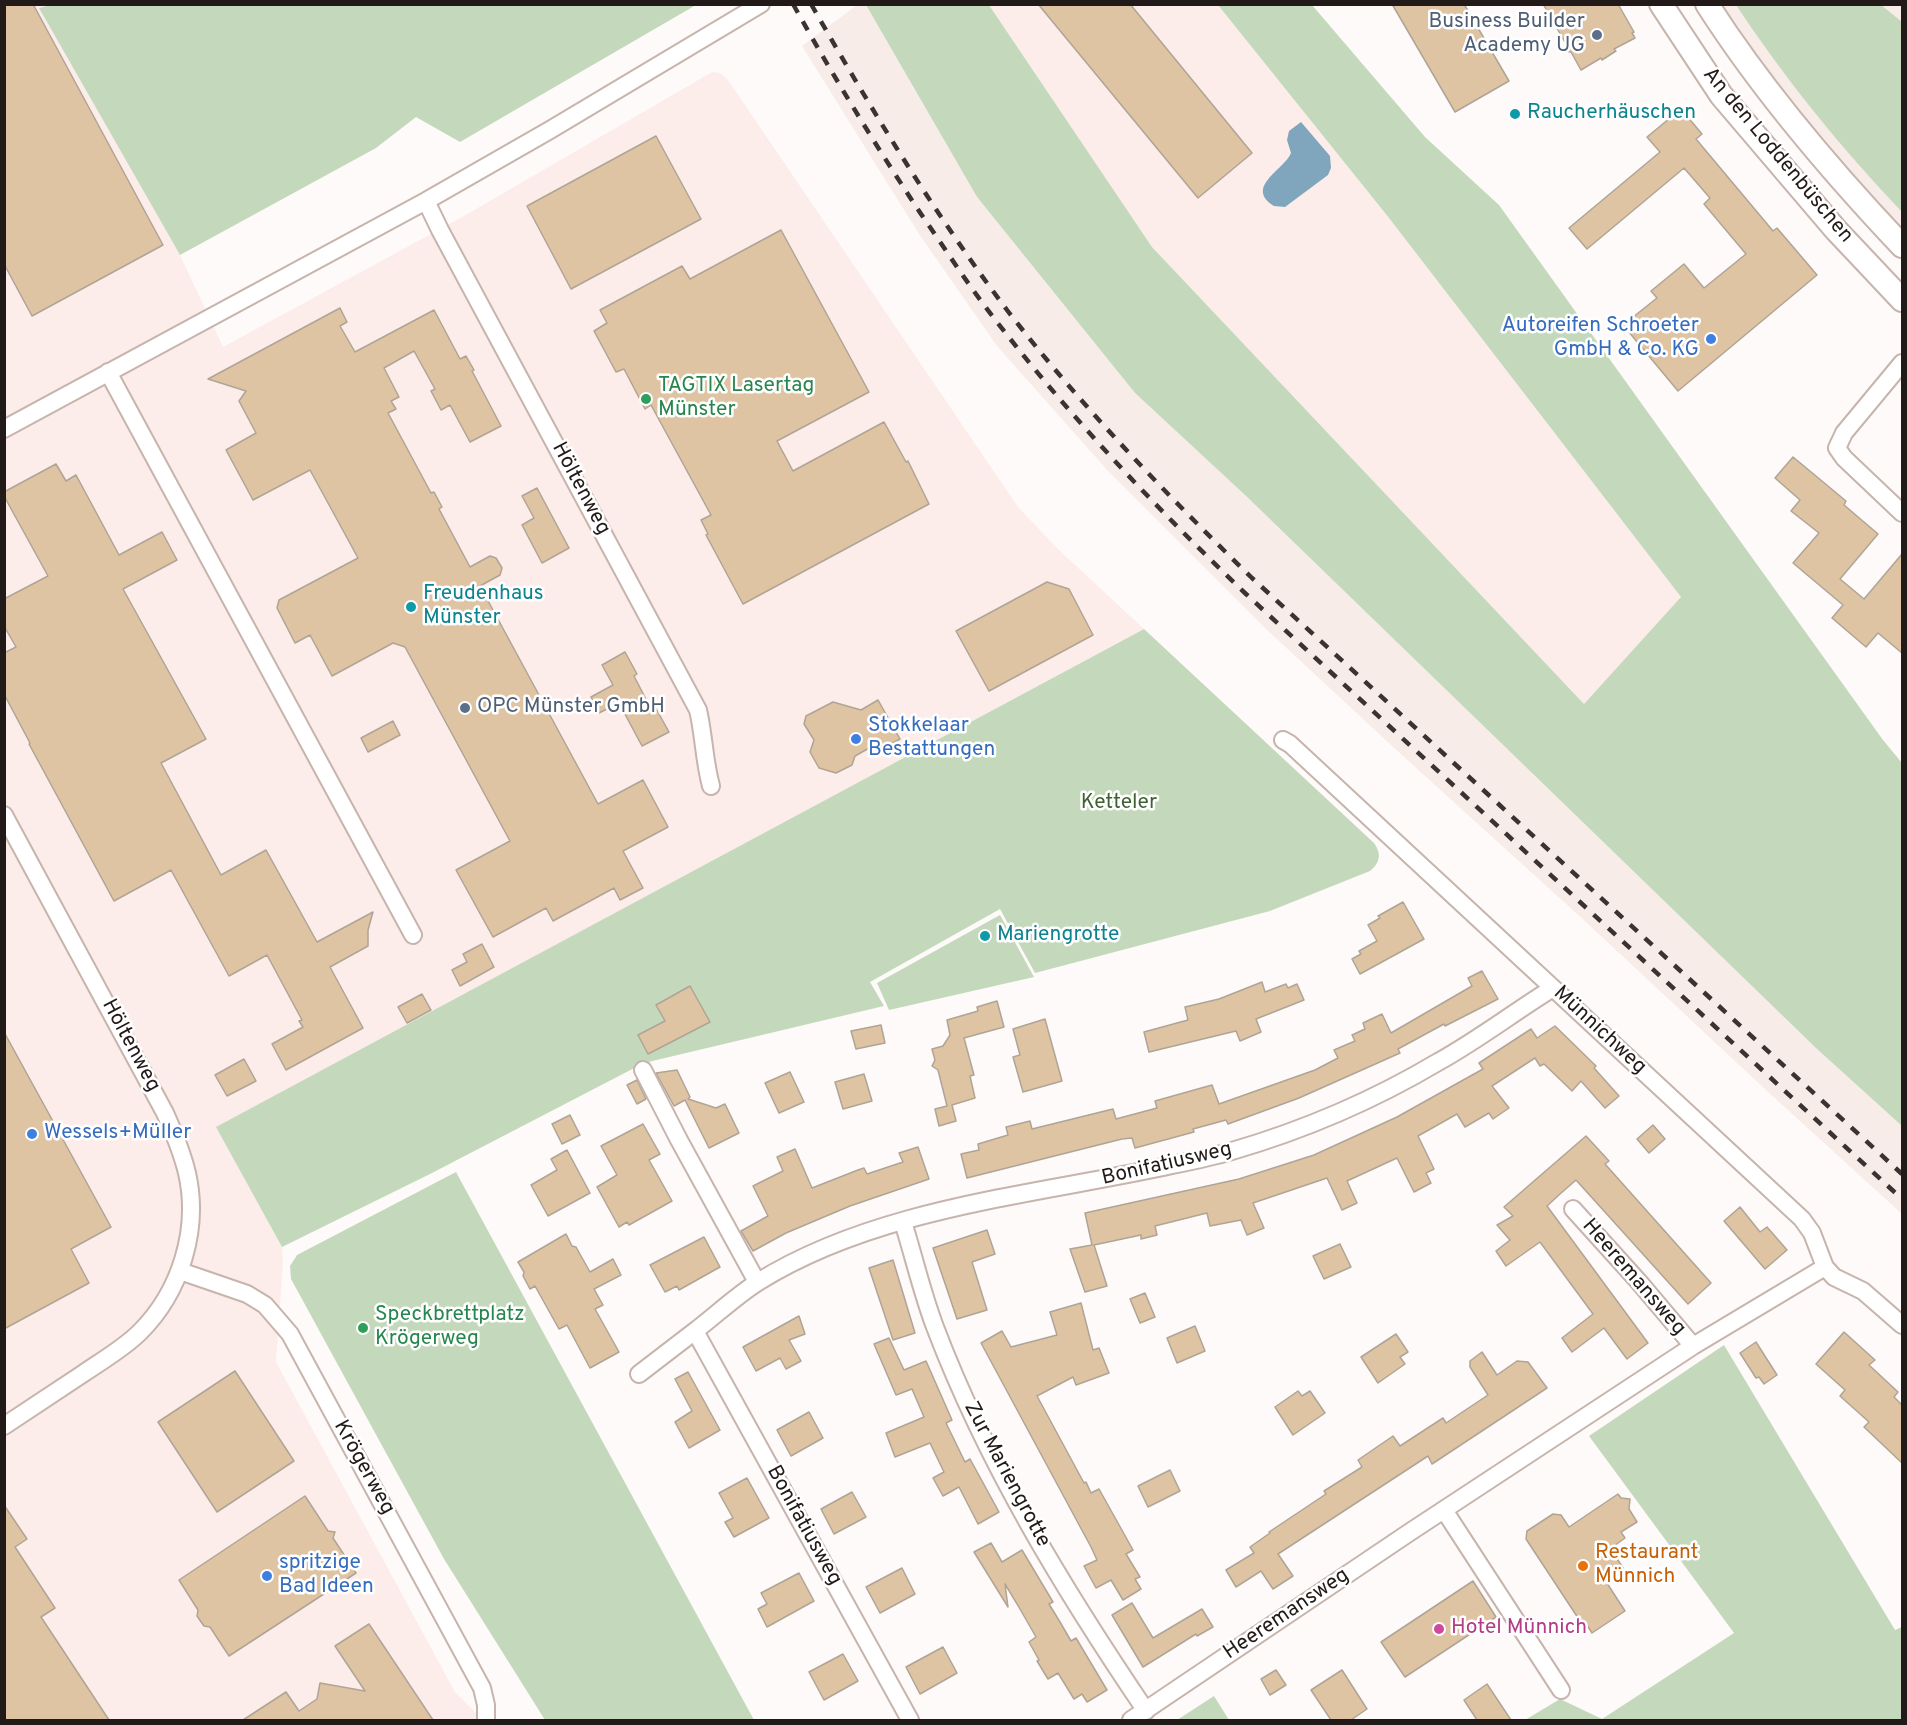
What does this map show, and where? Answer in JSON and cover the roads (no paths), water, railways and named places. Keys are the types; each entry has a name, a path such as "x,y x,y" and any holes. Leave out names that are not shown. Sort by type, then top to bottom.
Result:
{"main road":[{"name":"An den Loddenbüschen","path":"1660,4 1721,95 1836,230 1902,300"},
{"name":"An den Loddenbüschen","path":"1707,4 1722,29 1795,123 1866,208 1902,246"}],"street":[{"path":"4,429 426,201 761,4"},
{"name":"Höltenweg","path":"426,201 698,710 711,786"},
{"path":"1902,363 1844,433 1838,448 1844,458 1902,513"},
{"path":"108,372 413,935"},
{"name":"Münnichweg","path":"1283,740 1404,848 1802,1219 1812,1233 1825,1267"},
{"name":"Höltenweg","path":"4,815 165,1113 181,1150 188,1175 191,1201 187,1248 180,1271 164,1304 139,1333 116,1352 4,1426"},
{"name":"Bonifatiusweg","path":"639,1374 757,1282 830,1246 862,1234 955,1208 1219,1155 1276,1137 1343,1110 1405,1081 1475,1040 1553,988"},
{"path":"643,1070 757,1282"},
{"name":"Heeremansweg","path":"1573,1209 1693,1346"},
{"name":"Zur Mariengrotte","path":"903,1222 934,1324 985,1443 1021,1510 1146,1711"},
{"path":"1825,1267 1834,1277 1875,1299 1902,1325"},
{"name":"Heeremansweg","path":"1131,1720 1693,1346 1825,1267"},
{"name":"Krögerweg","path":"180,1271 247,1294 265,1305 290,1334 482,1688 486,1705 486,1720"},
{"name":"Bonifatiusweg","path":"696,1331 910,1720"},
{"path":"1444,1510 1562,1690"}],"water":[{"path":"1301,122 1330,156 1331,168 1328,175 1285,207 1274,206 1266,199 1263,192 1264,185 1291,153 1287,140 1289,131"}],"railway":[{"path":"793,4 871,137 968,282 1026,358 1116,463 1246,594 1902,1199"},
{"path":"811,4 904,160 954,236 1035,346 1094,415 1187,514 1252,578 1902,1174"}],"place":[{"name":"Business Builder Academy UG","path":"1597,35"},
{"name":"Raucherhäuschen","path":"1515,114"},
{"name":"Autoreifen Schroeter GmbH & Co. KG","path":"1711,339"},
{"name":"TAGTIX Lasertag Münster","path":"646,399"},
{"name":"Freudenhaus Münster","path":"411,607"},
{"name":"OPC Münster GmbH","path":"465,708"},
{"name":"Stokkelaar Bestattungen","path":"856,739"},
{"name":"Mariengrotte","path":"985,936"},
{"name":"Wessels+Müller","path":"32,1134"},
{"name":"Speckbrettplatz Krögerweg","path":"363,1328"},
{"name":"Restaurant Münnich","path":"1583,1566"},
{"name":"spritzige Bad Ideen","path":"267,1576"},
{"name":"Hotel Münnich","path":"1439,1629"}],"park label":[{"name":"Ketteler","path":"1119,804"}]}
